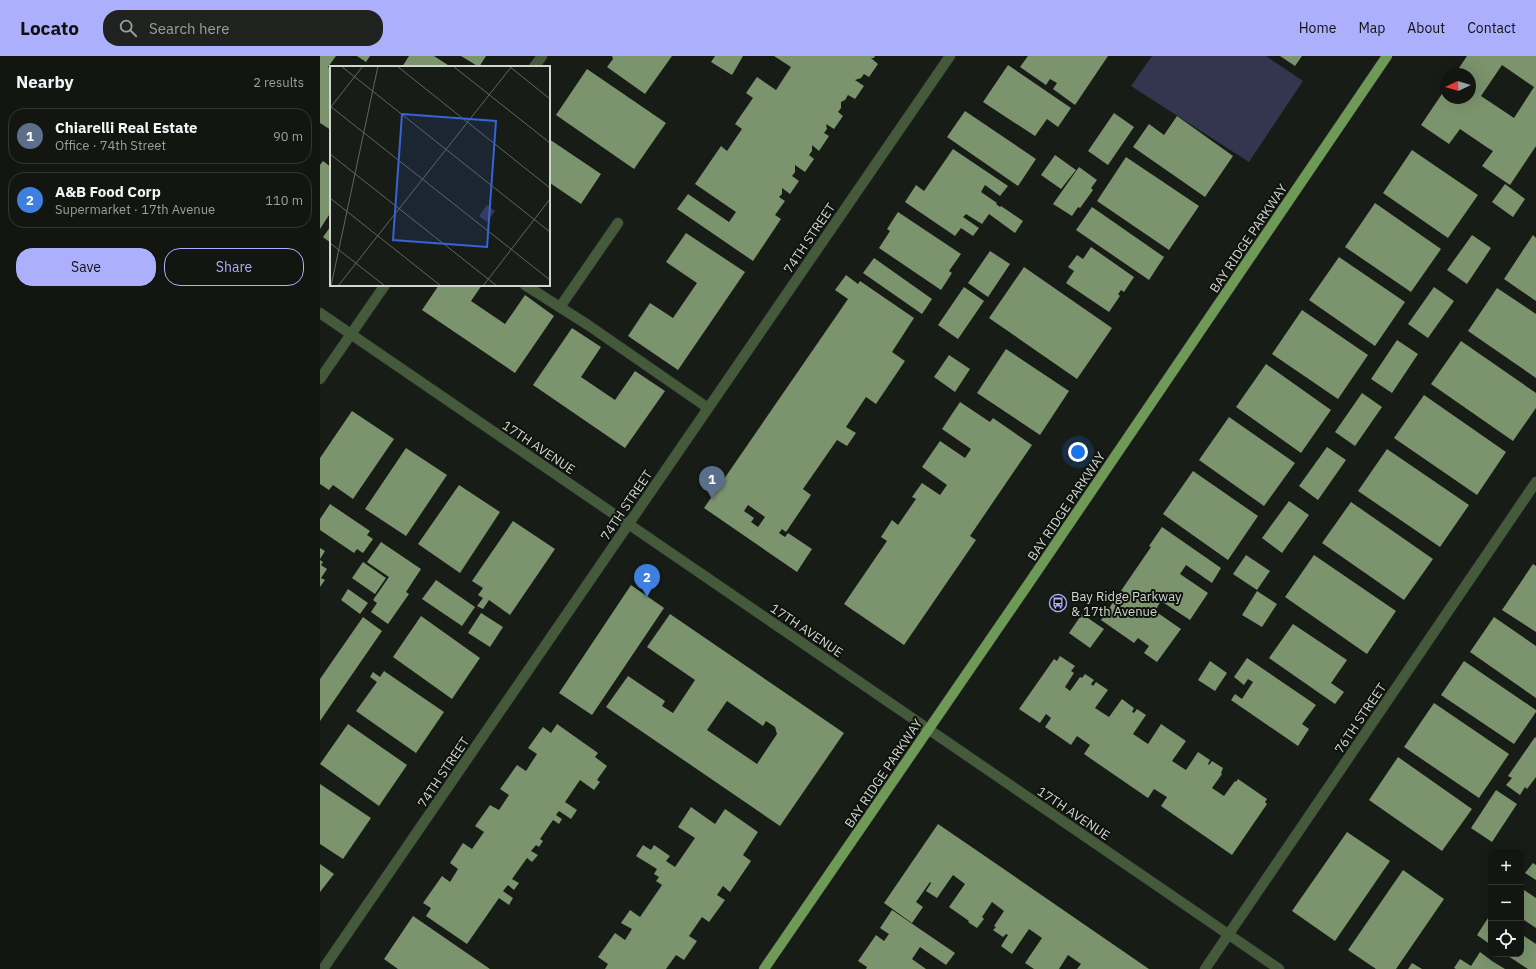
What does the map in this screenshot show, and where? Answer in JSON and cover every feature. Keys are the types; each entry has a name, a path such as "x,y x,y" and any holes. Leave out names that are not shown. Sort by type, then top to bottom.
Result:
{"main road":[{"name":"BAY RIDGE PARKWAY","path":"764,969 929,730 1387,56"}],"street":[{"path":"535,66 542,56"},
{"name":"74TH STREET","path":"323,969 950,56"},
{"path":"560,307 618,223"},
{"path":"320,379 384,286"},
{"path":"527,286 588,325 708,408"},
{"name":"17TH AVENUE","path":"320,313 1279,969"},
{"name":"76TH STREET","path":"1205,969 1536,482"}],"shaded area":[{"path":"1152,56 1266,56 1303,81 1249,162 1131,86"}],"building":[{"path":"320,56 336,56 328,67 330,68 330,129 320,123"},
{"path":"357,56 370,56 366,62"},
{"path":"409,56 434,56 449,66 403,66"},
{"path":"461,56 486,56 480,66"},
{"path":"612,56 672,56 645,94 607,67 613,59"},
{"path":"715,56 743,56 732,75 711,62"},
{"path":"774,56 875,56 874,58 871,58 878,64 869,77 864,74 861,78 855,80 864,86 855,99 848,95 845,100 841,102 841,108 838,112 843,116 834,129 826,124 827,129 824,133 829,136 819,151 812,145 812,151 809,155 814,159 805,172 795,165 795,172 792,176 799,181 790,194 782,188 782,194 779,197 785,201 775,215 781,219 753,261 677,209 688,194 729,222 736,212 695,184 721,146 727,151 742,129 735,124 753,98 746,93 757,77 776,90 791,67"},
{"path":"1028,56 1108,56 1075,105 1053,89 1057,83 1050,79 1046,85 1020,67"},
{"path":"1280,56 1302,56 1295,66"},
{"path":"1467,56 1536,56 1536,146 1510,185 1482,166 1493,151 1460,129 1449,144 1421,125 1440,97 1440,104 1476,104 1476,68 1459,68","holes":["1502,65 1534,87 1514,118 1481,96"]},
{"path":"1008,65 1071,108 1058,127 1047,119 1035,136 983,102"},
{"path":"587,69 666,123 634,169 556,115"},
{"path":"965,111 1036,159 1018,186 947,137"},
{"path":"1114,113 1134,127 1108,165 1088,151"},
{"path":"1177,116 1233,156 1205,197 1133,147 1149,124 1164,135"},
{"path":"550,140 601,174 581,204 550,183"},
{"path":"953,149 1008,186 1000,196 985,185 981,192 997,203 996,204 1000,207 1001,206 1023,221 1015,233 989,214 982,224 966,214 963,217 979,228 973,236 961,228 955,236 905,202 916,185 924,191"},
{"path":"1412,150 1478,195 1448,238 1383,193"},
{"path":"1055,155 1076,170 1061,189 1041,175"},
{"path":"1126,157 1199,206 1169,250 1097,201"},
{"path":"323,161 330,166 330,214 320,229 320,165"},
{"path":"1079,167 1097,180 1091,188 1093,190 1072,216 1053,204"},
{"path":"1505,184 1525,199 1513,217 1492,202"},
{"path":"1375,203 1441,249 1411,292 1345,247"},
{"path":"1092,207 1164,257 1149,280 1076,230"},
{"path":"898,212 961,254 949,271 952,273 941,290 879,248 890,231 887,229"},
{"path":"330,227 330,242 323,237"},
{"path":"686,233 745,272 678,370 628,336 650,303 673,318 697,283 666,262"},
{"path":"1472,235 1491,248 1467,284 1447,270"},
{"path":"1533,235 1536,238 1536,301 1504,279"},
{"path":"1091,247 1134,277 1124,292 1121,290 1118,294 1120,296 1109,312 1066,283 1074,271 1068,267 1077,255 1083,259"},
{"path":"990,251 1010,264 988,297 968,283"},
{"path":"1339,257 1405,302 1375,346 1309,300"},
{"path":"874,258 932,299 922,314 863,273"},
{"path":"1024,267 1112,328 1077,379 989,318"},
{"path":"846,275 858,284 860,281 914,318 892,352 905,361 876,404 866,397 846,427 856,433 847,446 837,440 803,489 811,495 786,532 782,529 779,533 785,537 788,533 812,549 797,572 704,508 848,299 835,290","holes":["748,505 765,517 758,527 751,522 754,518 744,511"]},
{"path":"438,286 481,286 471,301 505,324 525,295 554,316 515,373 422,310"},
{"path":"964,287 984,301 958,339 938,325"},
{"path":"1434,287 1454,301 1428,338 1408,324"},
{"path":"1497,288 1536,314 1536,378 1468,331"},
{"path":"1302,310 1368,355 1338,399 1272,354"},
{"path":"572,328 601,347 581,377 615,400 635,371 665,391 625,448 533,385"},
{"path":"1397,340 1418,354 1392,393 1371,379"},
{"path":"1461,341 1536,393 1536,408 1513,441 1431,384"},
{"path":"1006,349 1069,391 1040,435 977,393"},
{"path":"949,355 970,369 955,392 934,377"},
{"path":"1266,364 1331,410 1301,453 1236,407"},
{"path":"1362,393 1382,407 1355,446 1335,432"},
{"path":"1424,395 1506,452 1477,495 1394,438"},
{"path":"960,402 990,422 993,418 1032,445 970,536 976,540 904,645 844,604 887,541 881,537 892,520 898,525 916,499 912,497 922,483 940,495 947,485 922,467 940,441 965,458 971,449 942,429"},
{"path":"352,411 394,439 353,499 333,485 329,490 320,484 320,458"},
{"path":"1229,417 1295,463 1264,506 1199,460"},
{"path":"1327,447 1346,460 1318,500 1299,486"},
{"path":"406,448 447,475 406,536 365,509"},
{"path":"1387,449 1469,505 1440,547 1358,491"},
{"path":"1193,471 1258,516 1228,560 1163,514"},
{"path":"459,485 500,512 460,573 418,544"},
{"path":"1289,501 1309,515 1282,553 1262,538"},
{"path":"1351,502 1433,559 1404,600 1322,543"},
{"path":"330,504 370,531 367,535 373,539 363,553 357,549 354,553 320,530 320,519"},
{"path":"513,521 555,549 510,615 489,600 483,609 477,606 483,598 478,595 483,588 472,581"},
{"path":"1162,527 1221,568 1212,583 1186,565 1180,574 1208,593 1190,620 1161,601 1155,611 1181,629 1157,662 1144,653 1149,646 1138,638 1134,643 1101,620 1151,547 1149,546"},
{"path":"381,542 421,569 406,592 409,594 388,624 371,612 377,603 373,600 389,577 367,562"},
{"path":"320,548 325,551 320,559"},
{"path":"1246,555 1270,571 1257,590 1233,574"},
{"path":"1314,555 1396,611 1367,654 1285,597"},
{"path":"320,560 323,562 321,565 327,569 321,578 325,580 320,587"},
{"path":"363,562 386,578 375,594 352,578"},
{"path":"1533,564 1536,566 1536,632 1502,610"},
{"path":"436,580 475,607 462,626 422,599"},
{"path":"631,585 664,608 592,715 559,693"},
{"path":"348,589 368,603 360,614 341,600"},
{"path":"1257,591 1277,604 1262,627 1242,615"},
{"path":"481,613 503,627 490,647 468,633"},
{"path":"670,614 844,733 780,826 606,707 628,676 665,701 662,706 673,713 695,680 647,647","holes":["727,701 763,726 766,721 775,727 777,734 757,764 707,730"]},
{"path":"1082,614 1104,629 1090,648 1069,633"},
{"path":"421,616 480,658 452,699 393,657"},
{"path":"363,617 382,631 320,721 320,679"},
{"path":"1494,617 1536,646 1536,698 1470,652"},
{"path":"1293,624 1347,660 1331,683 1344,692 1335,704 1269,658"},
{"path":"1060,656 1075,666 1071,671 1074,673 1065,687 1070,691 1080,677 1082,678 1085,674 1094,680 1091,684 1093,686 1096,682 1108,690 1095,708 1109,717 1122,699 1134,708 1132,712 1134,713 1137,709 1146,715 1133,734 1148,744 1161,724 1186,741 1172,761 1186,770 1198,752 1210,760 1209,765 1212,761 1223,768 1222,774 1212,788 1224,796 1238,779 1267,799 1265,802 1267,804 1232,855 1161,806 1167,797 1154,789 1148,798 1084,754 1090,745 1077,736 1071,745 1045,727 1051,718 1046,714 1040,723 1019,709 1054,659 1057,661"},
{"path":"1247,658 1316,705 1302,724 1309,729 1298,746 1231,700 1235,694 1242,699 1253,682 1248,679 1244,685 1234,677"},
{"path":"1210,661 1227,673 1215,691 1198,680"},
{"path":"1464,661 1536,710 1514,744 1441,695"},
{"path":"384,671 444,712 416,753 356,711 377,682 370,677 373,672 380,677"},
{"path":"1434,703 1509,754 1479,798 1404,747"},
{"path":"348,724 407,765 379,806 320,764"},
{"path":"557,724 598,753 595,757 607,766 597,780 600,782 594,790 580,780 565,802 577,810 571,819 559,811 556,815 562,819 559,824 553,820 540,839 543,841 539,847 536,845 531,851 538,855 532,862 527,858 512,879 519,883 514,890 508,885 503,891 513,898 509,905 499,898 467,944 426,916 431,908 423,903 442,876 450,882 458,869 450,863 463,843 472,849 484,832 475,826 490,805 499,810 509,795 500,789 517,765 526,771 537,754 528,748 543,727 551,733"},
{"path":"1535,737 1536,777 1527,789 1525,787 1520,795 1506,785 1512,778 1508,776"},
{"path":"1398,757 1472,809 1442,851 1369,800"},
{"path":"320,784 371,818 343,859 320,844"},
{"path":"1496,790 1517,804 1492,842 1471,828"},
{"path":"691,807 715,824 725,809 758,832 743,855 751,861 730,892 723,886 717,895 725,900 709,922 702,917 689,936 697,941 684,960 676,955 666,969 605,969 608,964 598,957 615,933 625,940 632,929 621,923 630,910 640,917 662,885 656,881 659,877 654,874 657,869 636,856 643,845 651,850 654,845 670,856 666,861 675,867 695,838 678,827"},
{"path":"938,824 1149,969 1077,969 1081,964 1068,955 1059,969 1034,969 1025,963 1042,938 1029,929 1012,954 1001,946 1008,935 1006,934 1003,937 993,930 1004,911 992,902 982,917 984,919 977,928 949,907 965,884 953,875 937,898 926,891 931,883 930,882 916,902 923,907 912,923 884,903"},
{"path":"1347,832 1390,861 1335,941 1292,911"},
{"path":"1533,863 1536,865 1536,880 1525,873"},
{"path":"320,864 334,874 320,892"},
{"path":"1403,870 1444,899 1396,969 1376,969 1348,950"},
{"path":"1524,890 1536,898 1536,928 1524,920"},
{"path":"892,910 955,953 946,965 920,947 912,959 926,969 866,969 867,967 858,961 876,935 884,941 889,934 880,928"},
{"path":"413,916 490,969 398,969 384,959"},
{"path":"1488,918 1488,943 1477,935"},
{"path":"1524,936 1536,944 1536,969 1528,969 1510,957 1524,957"},
{"path":"1480,952 1505,969 1454,968 1460,959 1471,966"},
{"path":"1412,963 1422,969 1408,969"}],"place":[{"name":"Chiarelli Real Estate","path":"712,499"},
{"name":"A&B Food Corp","path":"647,597"},
{"name":"Bay Ridge Parkway & 17th Avenue","path":"1058,603"}]}
